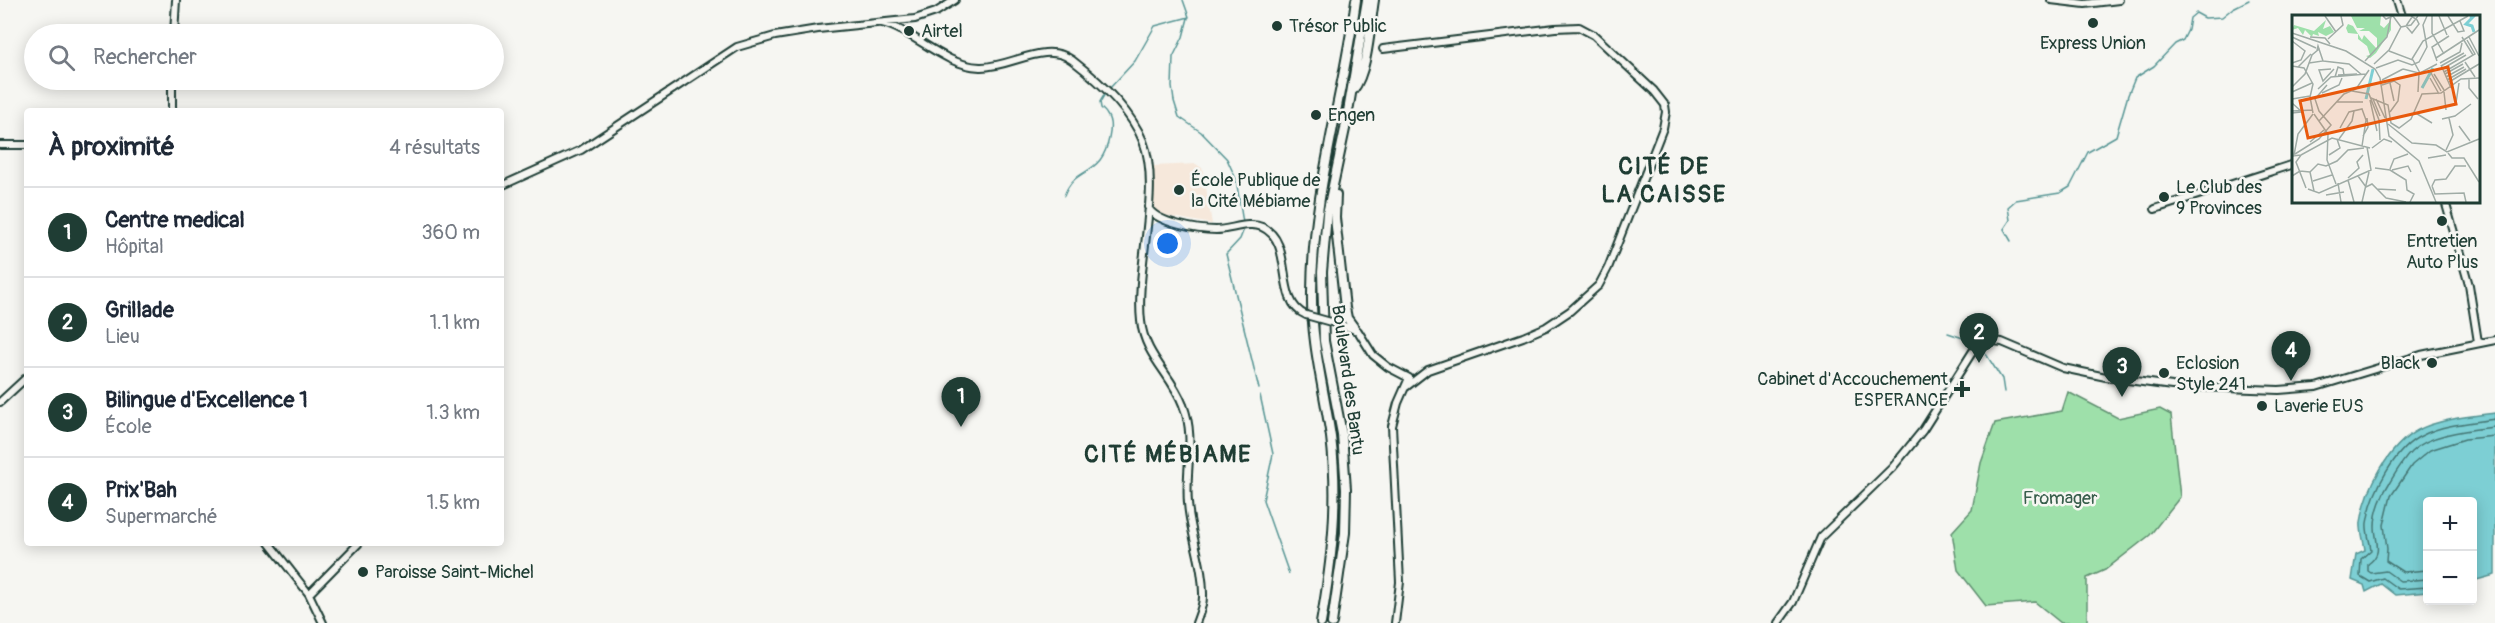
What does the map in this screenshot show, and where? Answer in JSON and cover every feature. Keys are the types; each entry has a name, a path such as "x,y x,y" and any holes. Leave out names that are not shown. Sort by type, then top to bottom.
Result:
{"highway":[{"name":"Boulevard des Bantu","path":"1321,623 1334,537 1335,483 1331,436 1314,337 1312,272 1319,201 1356,0"},
{"name":"Boulevard des Bantu","path":"1332,623 1345,532 1346,489 1342,434 1324,341 1322,272 1328,214 1367,0"},
{"path":"1352,91 1359,82 1374,0"},
{"path":"1338,164 1335,218 1346,314 1344,322 1338,324"},
{"path":"1346,314 1355,329"}],"street":[{"path":"175,24 176,0"},
{"path":"504,185 581,150 737,47 810,30 907,20 930,15 955,0"},
{"path":"2051,0 2085,4 2119,0"},
{"path":"2397,0 2402,15"},
{"path":"903,33 900,26 907,20"},
{"path":"882,23 951,59 975,66 996,67 1040,54 1059,53 1071,59 1107,92 1126,113 1143,141 1149,173 1140,299 1142,329 1150,352 1182,401 1191,437 1188,501 1203,596 1196,623"},
{"path":"1383,49 1561,27 1579,27 1594,35 1654,92 1665,105 1666,112 1655,150 1599,285 1562,317 1532,334 1422,373 1401,373"},
{"path":"172,90 172,108"},
{"path":"0,145 24,145"},
{"path":"2155,209 2292,165"},
{"path":"2445,202 2470,291 2478,342"},
{"path":"1147,206 1154,216 1166,221 1215,230 1258,226 1269,231 1280,249 1293,305 1306,315 1355,329 1373,355 1388,367 1409,378 1398,403 1392,426 1400,582 1395,623"},
{"path":"1146,228 1151,223 1166,221"},
{"path":"1778,623 1793,602 1821,537 1892,468 1923,430 1973,351 1986,340 2002,342 2063,368 2106,377 2191,387 2279,390 2316,387 2421,355 2495,340"},
{"path":"1406,387 1422,373"},
{"path":"0,402 24,380"},
{"path":"271,546 309,594 323,623"},
{"path":"309,594 356,546"}],"shaded area":[{"name":"École Publique de la Cité Mébiame","path":"1196,164 1202,168 1204,175 1212,224 1162,215 1151,205 1153,166"}],"green space":[{"name":"Fromager","path":"2068,392 2118,418 2160,409 2171,415 2180,497 2150,535 2105,570 2087,578 2087,623 2061,623 2035,602 1986,606 1958,570 1952,532 1972,510 1981,463 1995,423 2062,411"}],"water":[{"path":"2495,413 2495,575 2477,580 2477,497 2423,497 2423,592 2395,595 2381,584 2366,592 2364,585 2352,580 2356,554 2365,550 2361,522 2373,483 2388,457 2407,437 2426,426 2456,418"}],"waterway":[{"path":"1109,89 1135,61 1155,26 1189,17 1183,0"},
{"path":"2011,241 2004,229 2010,220 2008,207 2016,200 2060,193 2070,187 2088,152 2116,136 2135,78 2154,66 2175,44 2183,40 2190,18 2196,13 2205,18 2222,17 2249,0"},
{"path":"1188,18 1183,37 1173,57 1174,101 1179,117 1201,132 1227,159 1236,179 1243,223"},
{"path":"1064,196 1072,182 1095,165 1105,151 1110,125 1100,102 1106,92"},
{"path":"1244,229 1240,239 1226,254 1259,389"},
{"path":"1948,333 1975,342"},
{"path":"1982,348 2002,379 2004,392"},
{"path":"1260,395 1273,454 1263,500 1289,574"}],"place":[{"name":"Express Union","path":"2093,23"},
{"name":"Trésor Public","path":"1277,26"},
{"name":"Airtel","path":"909,31"},
{"name":"Engen","path":"1316,115"},
{"name":"École Publique de la Cité Mébiame","path":"1179,190"},
{"name":"Le Club des 9 Provinces","path":"2164,197"},
{"name":"Entretien Auto Plus","path":"2442,221"},
{"name":"Grillade","path":"1979,363"},
{"name":"Black","path":"2432,363"},
{"name":"Eclosion Style 241","path":"2164,373"},
{"name":"Prix'Bah","path":"2291,381"},
{"name":"Cabinet d'Accouchement ESPERANCE","path":"1962,389"},
{"name":"Bilingue d'Excellence 1","path":"2122,397"},
{"name":"Laverie EUS","path":"2262,406"},
{"name":"Centre medical","path":"961,427"},
{"name":"Paroisse Saint-Michel","path":"363,572"}],"district":[{"name":"CITÉ DE LA CAISSE","path":"1664,180"},
{"name":"CITÉ MÉBIAME","path":"1168,454"}]}
